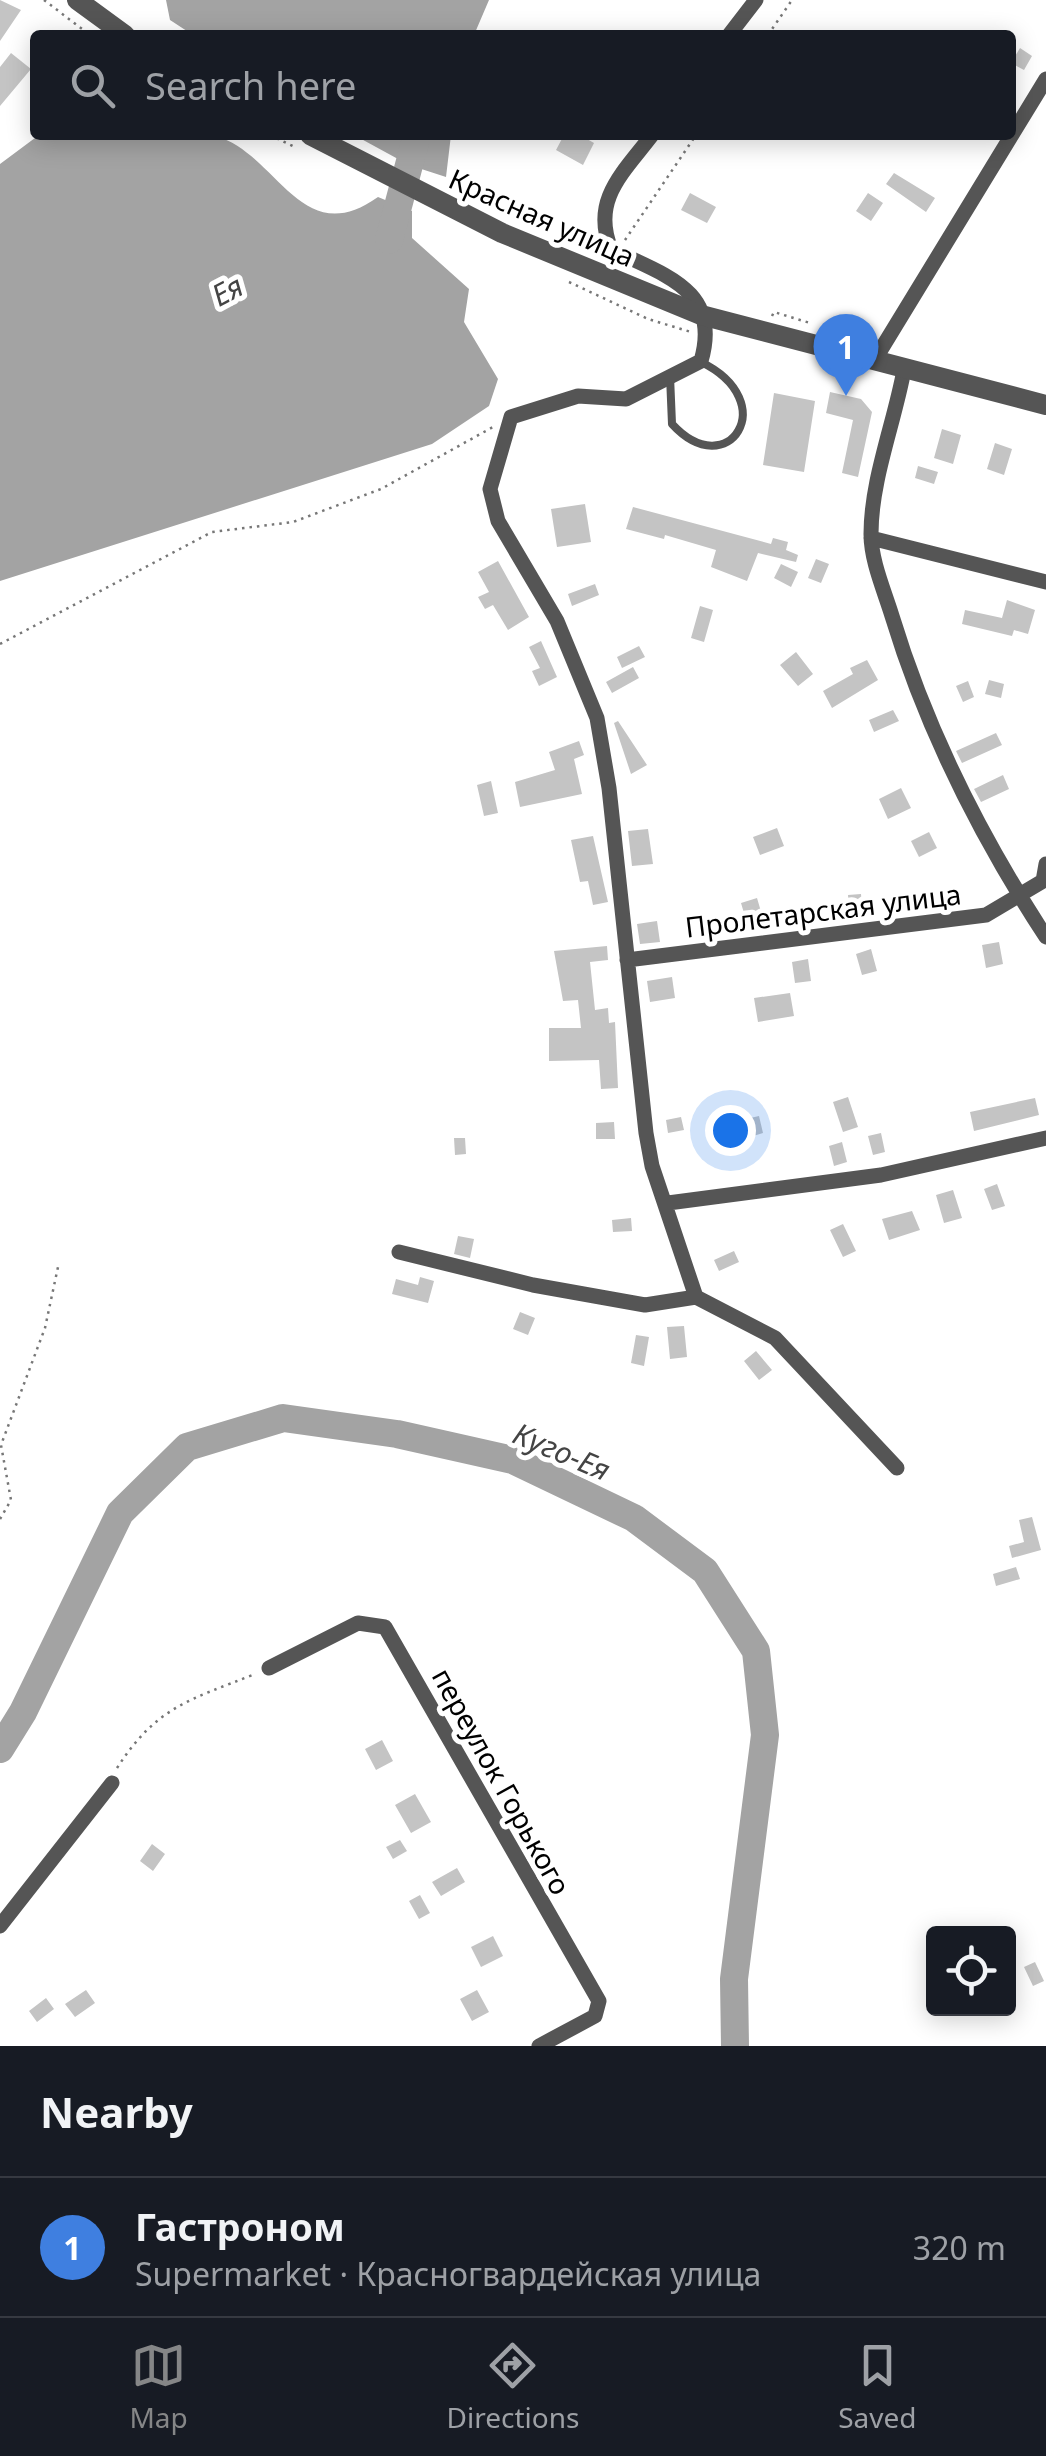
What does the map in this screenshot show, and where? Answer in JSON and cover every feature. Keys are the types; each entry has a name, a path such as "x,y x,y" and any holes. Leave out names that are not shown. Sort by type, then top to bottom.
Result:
{"street":[{"path":"733,30 756,0"},
{"path":"82,1 107,30"},
{"path":"1016,128 1046,79"},
{"name":"Красная улица","path":"320,140 605,287 1046,405"},
{"path":"648,140 609,194 600,223 610,249 682,282 696,299 708,336 701,362 626,400 578,396 512,417 490,489 498,521 557,621 597,718 609,788 649,1150 696,1297"},
{"path":"874,360 1009,140"},
{"path":"904,370 873,506 871,538 916,695 1018,895 1046,938"},
{"path":"871,538 1046,582"},
{"path":"1018,895 1043,880 1046,864"},
{"name":"Пролетарская улица","path":"627,960 986,915 1018,895"},
{"path":"668,1203 881,1175 1046,1138"},
{"path":"398,1252 533,1285 645,1305 696,1297 775,1338 897,1468"},
{"name":"переулок Горького","path":"269,1668 358,1624 385,1627 599,2000 595,2016 539,2046"},
{"path":"0,1926 112,1783"}],"lane":[{"path":"670,376 672,424 689,442 708,448 730,441 742,424 743,398 727,374 701,362"}],"path":[{"path":"44,0 106,30"},
{"path":"771,30 792,0"},
{"path":"618,253 642,210 692,140"},
{"path":"0,644 212,532 293,522 381,489 512,417"},
{"path":"0,1519 11,1500 1,1445 45,1328 58,1267"},
{"path":"112,1783 140,1732 164,1713 269,1668"}],"water":[{"path":"166,0 489,0 476,30 185,30 170,20"},
{"path":"32,140 225,140 257,161 309,207 329,213 351,211 378,197 412,211 412,238 469,289 464,322 498,379 489,406 432,444 0,581 0,164"},
{"path":"363,140 450,140 446,177 409,165"}],"building":[{"path":"0,0 21,10 0,41"},
{"path":"1020,48 1032,56 1024,70 1016,66"},
{"path":"11,53 30,70 0,106 0,67"},
{"path":"561,140 594,143 583,165 556,150"},
{"path":"894,173 935,198 926,212 886,184"},
{"path":"690,193 716,207 707,223 681,210"},
{"path":"868,193 883,203 871,221 856,211"},
{"path":"830,392 861,399 872,412 858,477 842,473 853,420 826,413"},
{"path":"774,393 815,401 804,472 763,465"},
{"path":"942,429 961,435 953,464 934,458"},
{"path":"995,443 1012,449 1004,475 987,469"},
{"path":"918,466 938,472 934,484 915,478"},
{"path":"585,504 591,542 557,547 551,509"},
{"path":"633,507 771,544 773,538 788,542 786,550 798,555 796,562 758,553 747,581 711,567 716,550 665,535 664,539 626,529"},
{"path":"816,559 829,564 821,583 808,578"},
{"path":"498,561 529,617 508,630 493,605 485,609 478,597 489,592 478,572"},
{"path":"781,564 798,572 791,587 774,578"},
{"path":"595,584 599,595 572,606 568,594"},
{"path":"1007,600 1035,610 1028,634 1014,630 1012,636 962,624 965,610 1002,618"},
{"path":"700,606 713,610 704,642 691,638"},
{"path":"541,641 557,677 539,686 532,671 540,668 529,647"},
{"path":"639,646 645,657 622,668 617,657"},
{"path":"796,652 813,674 798,686 780,665"},
{"path":"867,660 878,680 832,708 823,691 853,674 850,668"},
{"path":"633,667 639,678 612,693 606,682"},
{"path":"989,680 1004,684 1001,698 985,694"},
{"path":"968,681 974,697 963,702 956,686"},
{"path":"893,710 899,721 874,732 869,720"},
{"path":"618,721 647,765 631,774 614,723"},
{"path":"996,733 1002,745 962,763 956,751"},
{"path":"579,741 584,755 574,759 582,794 520,807 515,782 555,770 549,752"},
{"path":"1003,775 1009,789 981,802 974,789"},
{"path":"491,781 498,813 484,816 477,785"},
{"path":"901,788 911,808 888,819 879,799"},
{"path":"777,828 784,846 760,855 753,837"},
{"path":"648,829 653,864 632,866 628,831"},
{"path":"929,832 937,848 919,857 911,841"},
{"path":"593,836 608,902 593,905 588,881 580,882 571,840"},
{"path":"861,894 863,919 850,921 848,895"},
{"path":"757,898 762,915 746,920 741,903"},
{"path":"917,900 920,912 902,914 900,904"},
{"path":"657,921 660,942 640,944 637,924"},
{"path":"999,942 1003,964 986,968 982,945"},
{"path":"607,946 608,960 590,962 595,1010 608,1008 609,1023 615,1022 618,1088 601,1089 599,1060 549,1061 549,1028 581,1028 578,1000 563,1001 554,951"},
{"path":"871,949 877,971 862,975 856,954"},
{"path":"808,959 811,981 795,983 792,962"},
{"path":"672,977 675,998 650,1002 647,981"},
{"path":"790,993 794,1016 758,1022 754,998"},
{"path":"848,1097 858,1127 843,1132 833,1102"},
{"path":"1035,1098 1039,1115 974,1131 970,1112"},
{"path":"759,1116 763,1133 750,1137 746,1119"},
{"path":"681,1117 684,1130 668,1133 666,1120"},
{"path":"614,1122 615,1139 596,1139 596,1123"},
{"path":"881,1133 885,1152 873,1155 868,1136"},
{"path":"454,1138 465,1138 466,1154 455,1155"},
{"path":"842,1142 847,1162 834,1166 829,1146"},
{"path":"997,1184 1005,1206 992,1210 984,1189"},
{"path":"953,1190 962,1218 944,1223 936,1195"},
{"path":"912,1211 920,1230 889,1240 882,1219"},
{"path":"631,1218 632,1231 613,1232 612,1220"},
{"path":"843,1224 856,1251 843,1257 830,1230"},
{"path":"458,1236 474,1239 470,1258 454,1254"},
{"path":"734,1251 739,1262 719,1271 714,1260"},
{"path":"420,1277 434,1281 428,1303 392,1294 396,1279 418,1285"},
{"path":"520,1312 535,1318 528,1335 513,1329"},
{"path":"684,1326 687,1357 670,1359 667,1327"},
{"path":"636,1335 649,1337 644,1366 631,1363"},
{"path":"756,1351 772,1370 759,1380 744,1361"},
{"path":"1032,1517 1041,1550 1012,1558 1009,1546 1024,1542 1019,1520"},
{"path":"1016,1567 1020,1579 996,1586 993,1574"},
{"path":"382,1740 393,1761 376,1770 365,1749"},
{"path":"415,1794 431,1822 411,1833 395,1805"},
{"path":"400,1840 407,1851 393,1859 386,1847"},
{"path":"152,1844 165,1854 153,1871 140,1861"},
{"path":"457,1868 465,1882 441,1896 432,1882"},
{"path":"420,1895 430,1913 419,1919 409,1901"},
{"path":"493,1936 503,1956 481,1967 471,1947"},
{"path":"1035,1962 1044,1981 1033,1986 1024,1967"},
{"path":"86,1990 95,2003 75,2017 65,2004"},
{"path":"477,1990 489,2012 472,2021 460,1999"},
{"path":"46,1998 54,2009 37,2022 29,2011"}],"waterway":[{"name":"Ея","path":"389,240 416,140"},
{"name":"Куго-Ея","path":"0,1749 23,1712 120,1513 187,1447 283,1418 397,1434 513,1460 634,1518 705,1571 756,1651 765,1735 734,1979 735,2046"}],"place":[{"name":"Гастроном","path":"846,396"}]}
